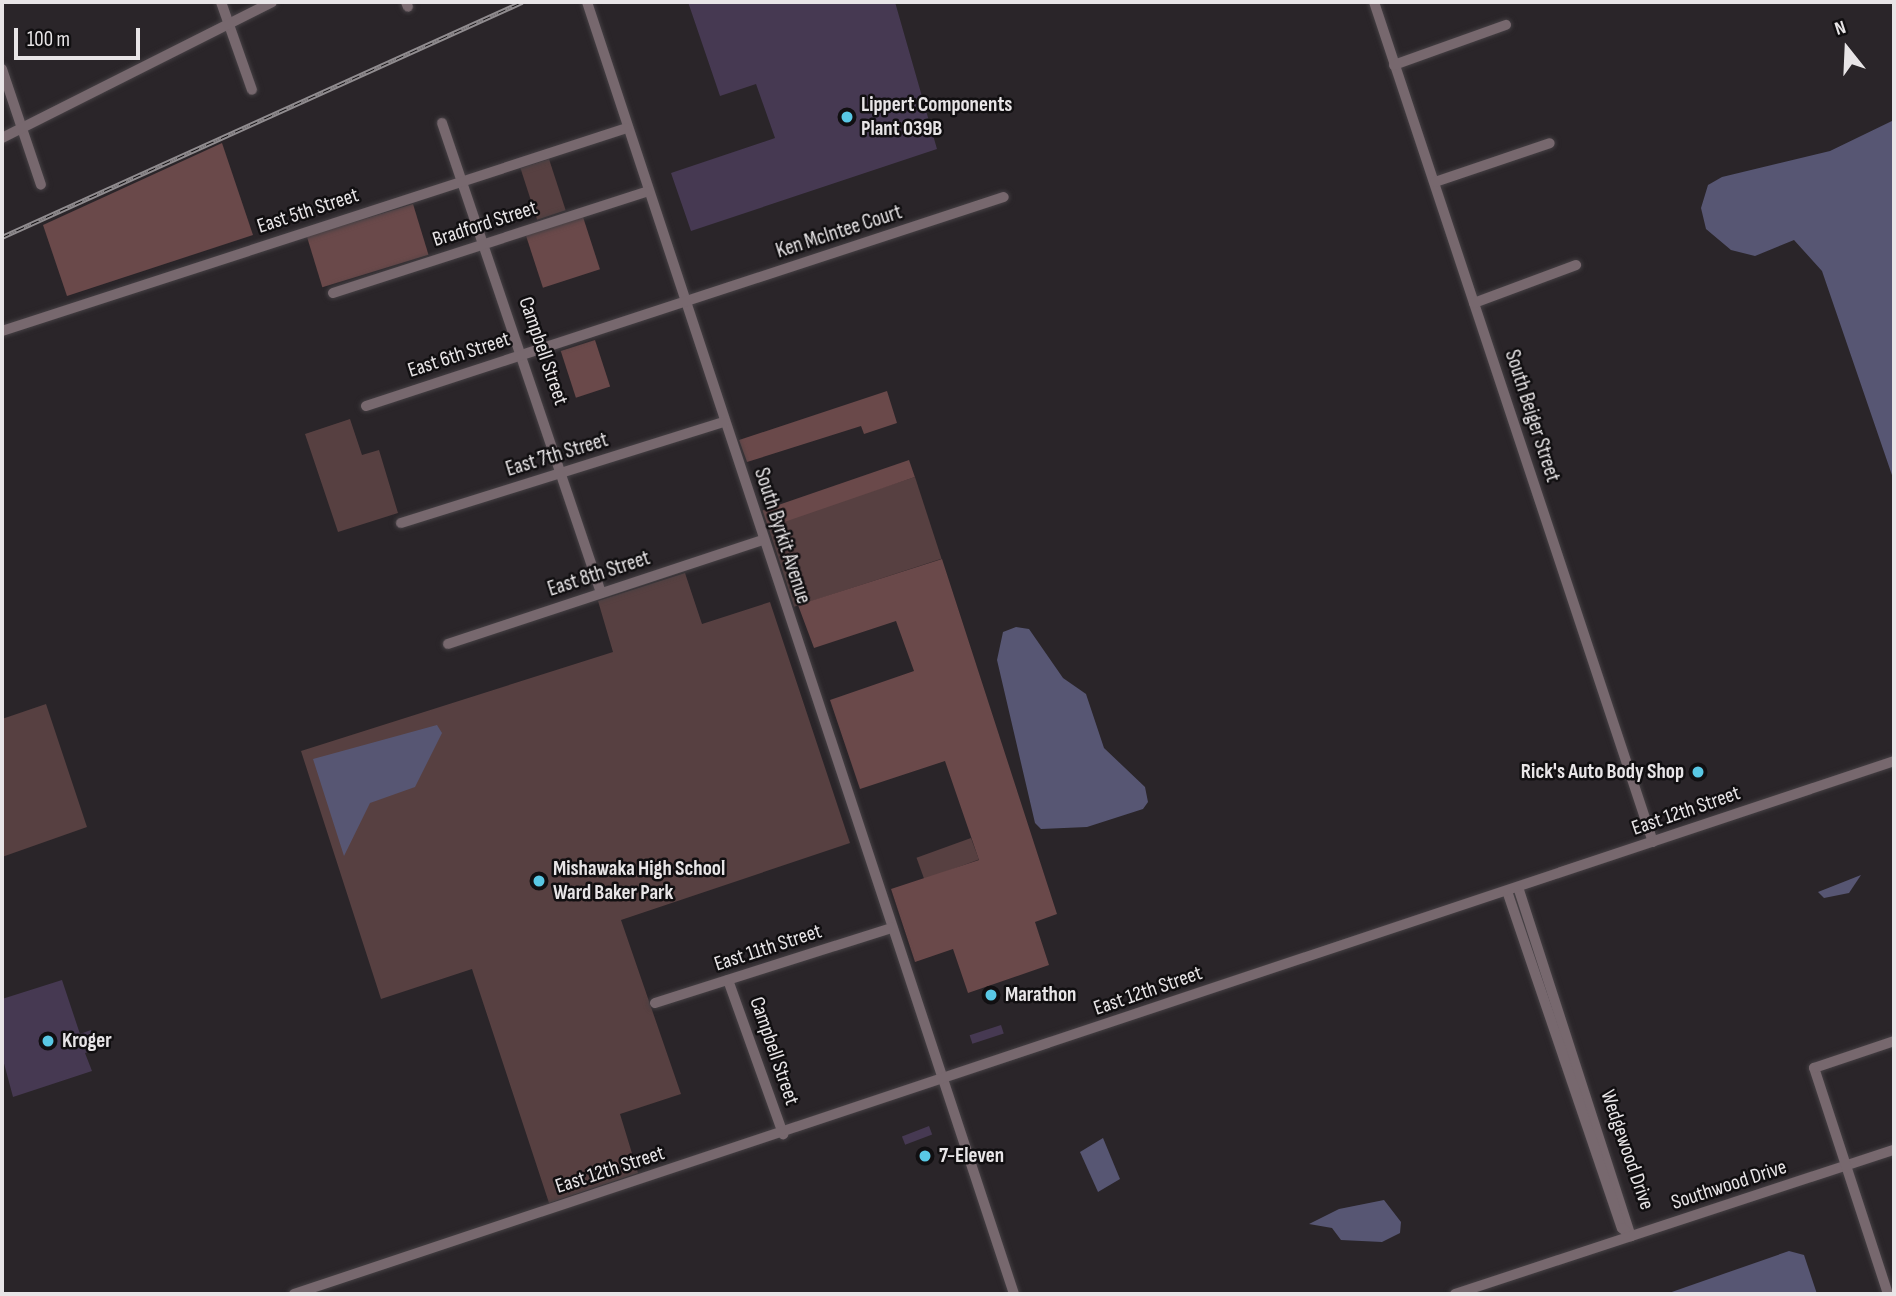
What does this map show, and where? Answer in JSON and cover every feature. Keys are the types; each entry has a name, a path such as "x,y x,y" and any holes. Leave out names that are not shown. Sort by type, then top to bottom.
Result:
{"street":[{"path":"221,2 252,90"},
{"path":"2,138 272,2"},
{"name":"South Byrkit Avenue","path":"587,2 1014,1294"},
{"name":"South Beiger Street","path":"1374,2 1653,842"},
{"path":"1394,65 1506,25"},
{"path":"2,69 41,185"},
{"name":"Campbell Street","path":"442,123 564,472 601,593"},
{"name":"East 5th Street","path":"2,331 627,128"},
{"path":"1435,182 1550,143"},
{"name":"Bradford Street","path":"333,293 648,191"},
{"name":"Ken McIntee Court","path":"684,302 1004,197"},
{"path":"1475,303 1576,265"},
{"name":"East 6th Street","path":"366,406 684,302"},
{"name":"East 7th Street","path":"401,523 724,422"},
{"name":"East 8th Street","path":"447,644 763,540"},
{"name":"East 12th Street","path":"294,1294 943,1081 1894,761"},
{"name":"Wedgewood Drive","path":"1513,889 1631,1236"},
{"name":"East 11th Street","path":"655,1003 892,928"},
{"name":"Campbell Street","path":"728,981 783,1134"},
{"path":"1888,1294 1814,1068 1894,1041"},
{"name":"Southwood Drive","path":"1455,1294 1894,1150"}],"shaded area":[{"path":"222,143 253,235 67,296 43,225"},
{"path":"549,159 566,210 537,220 520,168"},
{"path":"413,204 428,255 322,287 307,236"},
{"path":"583,217 600,269 543,288 526,236"},
{"path":"595,340 610,387 576,398 561,351"},
{"path":"887,391 897,423 864,434 861,426 747,462 739,440"},
{"path":"350,419 362,455 379,450 398,513 338,532 305,434"},
{"path":"909,460 915,477 768,527 762,510"},
{"path":"915,477 942,559 794,607 768,525"},
{"path":"942,559 1057,914 1035,922 1049,965 968,993 953,949 915,962 891,889 979,860 945,761 860,789 830,700 914,671 896,621 814,648 798,605"},
{"name":"Mishawaka High School Ward Baker Park","path":"685,573 702,624 770,602 850,843 621,920 681,1094 620,1114 638,1173 549,1203 472,969 381,999 301,751 613,652 598,601"},
{"path":"46,704 87,827 2,857 2,719"},
{"path":"971,838 979,860 924,879 916,858"}],"water":[{"path":"1894,120 1894,481 1822,271 1794,240 1755,256 1731,250 1706,229 1701,208 1708,185 1722,177 1830,151"},
{"path":"1016,627 1029,629 1063,678 1086,694 1104,748 1145,787 1148,802 1143,809 1087,827 1041,829 1035,823 997,660 1003,632"},
{"path":"437,725 442,733 415,787 370,803 344,856 313,759"},
{"path":"1861,875 1849,893 1824,898 1818,892"},
{"path":"1103,1138 1120,1179 1098,1192 1080,1152"},
{"path":"1384,1200 1401,1222 1400,1233 1382,1242 1341,1240 1332,1228 1309,1224 1339,1209"},
{"path":"1789,1251 1804,1255 1817,1294 1666,1294"}],"building":[{"name":"Lippert Components Plant 039B","path":"688,2 895,2 937,149 691,231 671,173 775,138 756,84 720,96"},
{"name":"Kroger","path":"62,980 80,1034 91,1030 97,1049 85,1053 92,1071 13,1097 2,1056 2,999"},
{"name":"Marathon","path":"1001,1025 1004,1034 972,1044 970,1035"},
{"name":"7-Eleven","path":"929,1126 932,1134 905,1145 902,1136"}],"railway":[{"path":"2,237 522,2"}],"place":[{"name":"Lippert Components Plant 039B","path":"847,117"},
{"name":"Rick's Auto Body Shop","path":"1698,772"},
{"name":"Mishawaka High School Ward Baker Park","path":"539,881"},
{"name":"Marathon","path":"991,995"},
{"name":"Kroger","path":"48,1041"},
{"name":"7-Eleven","path":"925,1156"}]}
